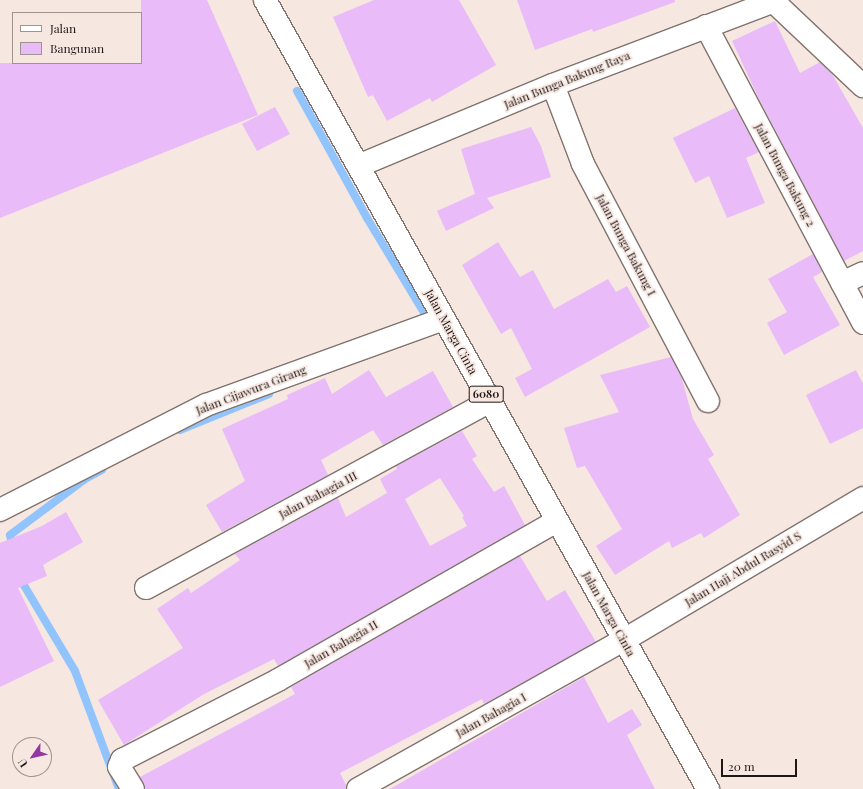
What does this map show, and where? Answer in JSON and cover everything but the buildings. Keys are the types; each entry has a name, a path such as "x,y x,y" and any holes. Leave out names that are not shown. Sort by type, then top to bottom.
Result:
{"street":[{"name":"Jalan Marga Cinta","path":"265,0 624,640 703,787"},
{"name":"Jalan Bunga Bakung Raya","path":"358,166 553,85 775,1"},
{"path":"775,1 863,86"},
{"name":"Jalan Bunga Bakung 2","path":"706,26 863,323"},
{"name":"Jalan Bunga Bakung I","path":"553,85 583,164 708,400"},
{"path":"842,283 863,272"},
{"name":"Jalan Cijawura Girang","path":"0,510 206,405 444,319"},
{"name":"Jalan Bahagia III","path":"146,588 490,401"},
{"name":"Jalan Haji Abdul Rasyid S","path":"624,640 863,498"},
{"name":"Jalan Bahagia II","path":"133,789 119,767 122,760 278,680 557,520"},
{"name":"Jalan Bahagia I","path":"358,789 624,640"}],"waterway":[{"path":"297,91 367,218 423,311"},
{"path":"180,430 269,394"},
{"path":"13,548 10,535 85,479 102,470"},
{"path":"19,577 75,671 119,789"}]}
